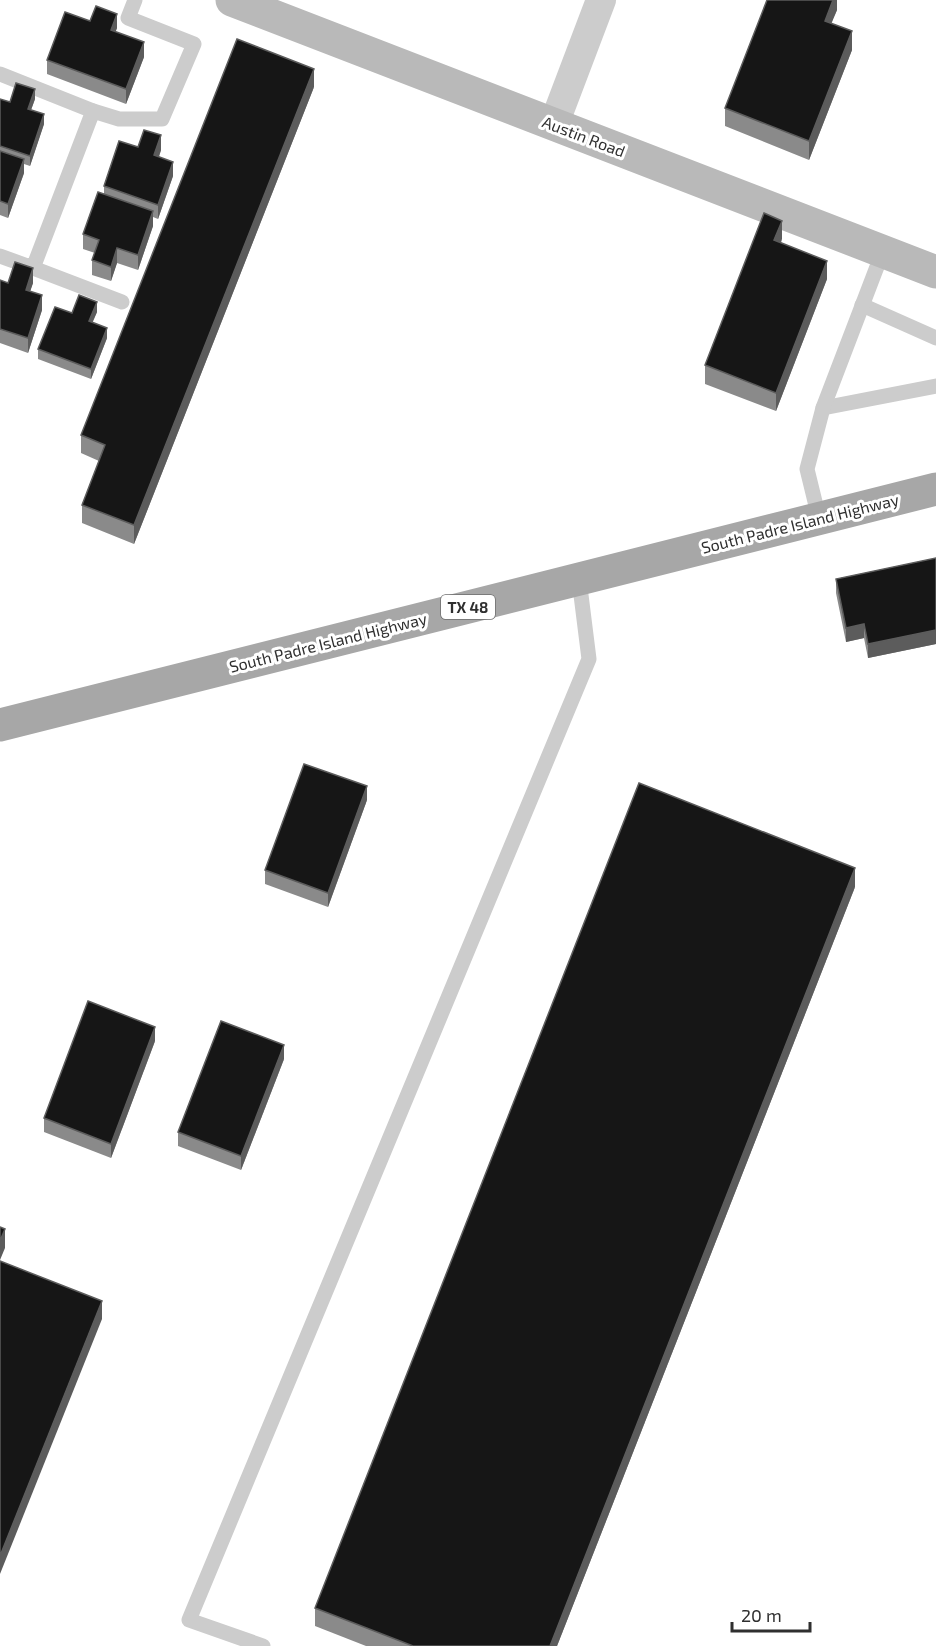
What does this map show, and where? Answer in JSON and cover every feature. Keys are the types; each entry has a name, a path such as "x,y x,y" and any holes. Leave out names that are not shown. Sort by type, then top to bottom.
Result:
{"main road":[{"name":"South Padre Island Highway","path":"0,724 936,489"}],"street":[{"name":"Austin Road","path":"232,0 936,272"},
{"path":"554,124 601,0"}],"lane":[{"path":"0,74 119,119 162,119 194,44 128,18 135,0"},
{"path":"33,268 93,111"},
{"path":"819,518 807,470 823,408 883,251"},
{"path":"0,256 122,302"},
{"path":"862,305 936,338"},
{"path":"823,408 936,386"},
{"path":"262,1646 189,1620 589,659 579,579"}],"building":[{"path":"767,0 833,0 825,21 852,31 809,141 725,108"},
{"path":"96,6 117,14 111,30 144,42 126,89 47,60 65,12 90,21"},
{"path":"237,39 314,69 134,525 82,505 105,445 81,435"},
{"path":"16,83 35,89 28,109 44,114 30,156 0,146 0,99 10,102"},
{"path":"144,130 161,135 154,155 173,162 158,205 104,186 119,141 138,147"},
{"path":"0,151 24,159 8,204 0,201"},
{"path":"98,192 153,211 138,255 117,248 111,267 92,260 99,240 83,234"},
{"path":"764,213 782,221 774,240 827,261 776,393 705,365"},
{"path":"15,262 33,268 26,290 42,295 28,338 0,329 0,280 8,283"},
{"path":"79,295 97,302 89,321 107,328 91,369 38,349 55,307 72,313"},
{"path":"936,558 936,630 868,644 864,624 846,628 836,579"},
{"path":"304,764 367,786 328,893 265,870"},
{"path":"639,783 855,868 550,1646 413,1646 315,1608"},
{"path":"88,1001 155,1027 111,1144 44,1118"},
{"path":"221,1021 284,1045 241,1156 178,1132"},
{"path":"0,1227 5,1229 0,1241"},
{"path":"0,1261 102,1301 0,1556"}]}
